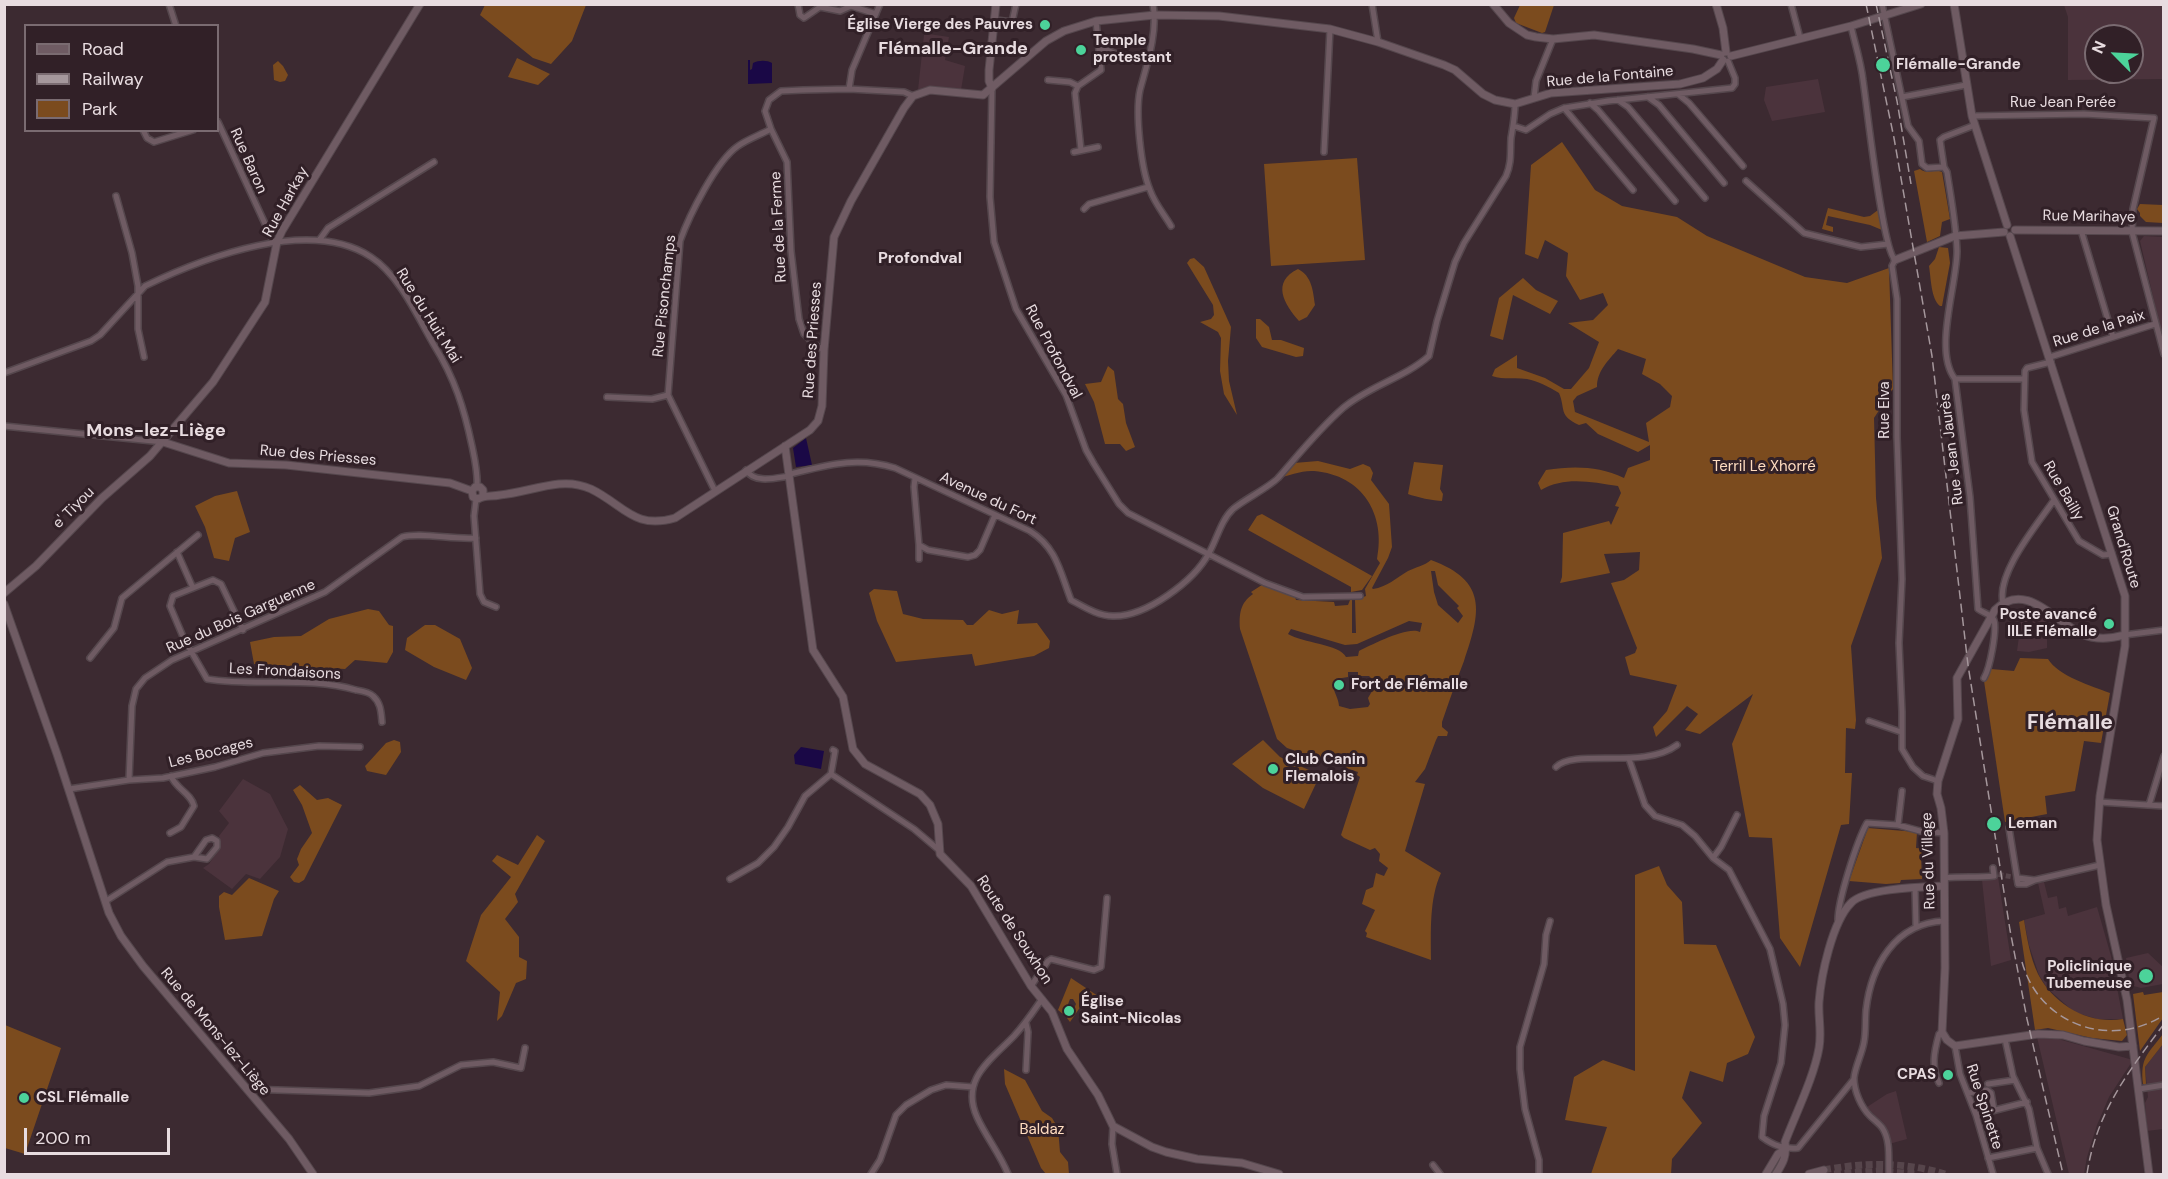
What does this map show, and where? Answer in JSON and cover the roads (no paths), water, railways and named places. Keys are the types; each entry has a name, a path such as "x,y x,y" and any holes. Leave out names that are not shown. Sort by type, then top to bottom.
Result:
{"street":[{"path":"169,4 175,24"},
{"name":"Rue Harkay","path":"163,442 213,382 265,302 275,242 420,4"},
{"path":"798,4 800,15 804,18 820,7 840,11 851,6 876,14"},
{"path":"849,88 852,70 880,4"},
{"path":"992,88 988,81 996,4"},
{"path":"996,20 1012,22 1016,4"},
{"path":"1153,4 1155,15 1148,64 1139,98 1139,127 1148,187 1156,205 1171,226"},
{"path":"1372,4 1378,42"},
{"path":"1493,4 1509,23 1527,35 1553,39 1594,35 1693,49 1726,57 1851,26 1921,4"},
{"path":"914,96 930,90 983,95 1046,41 1065,31 1096,21 1155,15 1219,16 1330,29 1444,64 1455,70 1483,94 1496,100 1515,104 1514,126 1523,130 1529,129 1550,114 1564,108 1590,103 1732,88 1735,78 1726,57 1724,28 1716,4"},
{"path":"1791,4 1800,38"},
{"path":"1882,4 1908,126 1919,141 1922,164 1927,168 1944,167"},
{"name":"Grand'Route","path":"1954,4 1972,116 2125,596 2125,646 2100,802 2097,840 2106,905 2126,993 2149,1174"},
{"path":"1096,21 1101,70 1078,86 1075,93 1077,151 1098,147"},
{"name":"Rue Elva","path":"1851,26 1863,79 1870,140 1888,244 1895,260 1892,266 1897,299 1897,437 1902,579 1899,643 1902,749 1923,776 1929,780 1938,781"},
{"path":"1324,152 1330,29"},
{"path":"1534,98 1536,81 1553,39"},
{"path":"1100,50 1107,50 1126,58"},
{"name":"Rue de la Fontaine","path":"1515,104 1551,93 1680,84 1703,78 1717,69 1726,57"},
{"path":"1048,80 1070,82 1078,86"},
{"path":"1902,97 1966,85"},
{"name":"Rue de la Ferme","path":"824,350 804,334 799,320 791,251 787,162 765,111 769,100 782,92 849,88 904,92 914,96"},
{"name":"Rue Profondval","path":"992,88 991,223 999,262 1023,322 1066,395 1086,450 1119,504 1128,513 1209,555"},
{"path":"1693,107 1699,92"},
{"path":"1677,94 1693,107 1743,166"},
{"path":"1662,109 1670,95"},
{"name":"Rue des Priesses","path":"480,497 499,496 561,484 578,485 590,489 635,517 650,523 675,518 810,430 818,421 822,406 831,255 835,231 878,152 904,108 914,96"},
{"path":"1648,97 1662,109 1724,183"},
{"path":"1632,112 1638,98"},
{"path":"1618,100 1632,112 1705,198"},
{"path":"1602,115 1608,101"},
{"path":"1590,103 1675,201"},
{"path":"1574,120 1575,113 1581,105"},
{"path":"1564,108 1633,190"},
{"name":"Rue Jean Perée","path":"1972,116 2084,114 2154,118 2133,209 2132,232"},
{"name":"Rue Baron","path":"219,124 275,242"},
{"name":"Rue Jean Jaurès","path":"1975,125 1940,140 1944,167 1947,172 1955,236 1955,272 1949,305 1947,342 1949,367 1955,379 1970,497 1978,609 1990,616"},
{"name":"Avenue du Fort","path":"746,470 751,477 757,479 790,475 852,461 875,462 895,468 1042,538 1056,557 1071,600 1104,615 1126,615 1160,601 1189,579 1209,555 1224,521 1232,510 1277,478 1297,454 1341,410 1360,396 1399,376 1430,356 1437,321 1455,262 1511,164 1511,139 1514,126"},
{"name":"Rue Pisonchamps","path":"668,395 680,241 686,224 721,163 737,146 771,129"},
{"path":"144,132 149,140 156,142 187,132"},
{"path":"320,239 328,228 434,162"},
{"path":"1746,181 1804,233 1861,247 1888,244"},
{"path":"1084,209 1089,204 1148,187"},
{"path":"116,196 132,253 138,286 138,329 144,357"},
{"path":"2081,230 2113,337"},
{"name":"Rue Marihaye","path":"1895,260 1955,236 2009,231 2163,231"},
{"path":"2132,232 2163,354"},
{"name":"Rue du Huit Mai","path":"4,373 91,341 100,335 145,286 191,266 275,242 320,239 360,251 370,257 390,275 401,291 441,356 459,391 477,469 474,489"},
{"name":"Rue de la Paix","path":"2051,359 2156,324"},
{"path":"1955,379 2024,379 2027,368 2051,359"},
{"name":"Rue Bailly","path":"2024,379 2024,410 2032,462 2079,541 2103,555 2112,554"},
{"path":"607,397 652,399 668,395 715,492"},
{"path":"4,426 163,442"},
{"name":"Rue des Priesses","path":"163,442 229,463 286,465 438,481 474,489"},
{"name":"e' Tiyou","path":"4,594 36,566 102,498 163,442"},
{"path":"785,446 813,650 843,697 853,750 865,764 920,794 930,805 938,824 939,851"},
{"path":"915,478 919,560"},
{"path":"480,497 471,495 474,489 483,490 474,516 480,594 484,602 496,607"},
{"path":"2054,500 2008,570 2002,591 2003,603 2015,600 2031,601 2091,637 2114,638 2163,630"},
{"path":"919,545 928,550 968,557 975,555 980,550 995,515"},
{"path":"90,658 114,627 122,598 198,535"},
{"name":"Rue du Bois Garguenne","path":"129,780 132,706 136,689 144,678 172,660 243,630 331,588 402,537 476,538"},
{"path":"177,552 193,588"},
{"path":"1209,555 1294,595 1303,597 1360,596"},
{"name":"Les Frondaisons","path":"243,630 221,584 213,580 173,596 170,606 191,652 207,679 240,682 313,682 346,687 372,694 380,704 382,722"},
{"name":"Rue du Village","path":"1942,1032 1945,968 1944,833 1937,794 1938,781 1958,718 1957,678 1990,616 2003,603"},
{"name":"Rue de Mons-lez-Liège","path":"4,604 106,901 121,936 142,966 289,1140 313,1174"},
{"path":"1984,678 1989,667 1994,629 1993,618 1990,616"},
{"path":"1869,721 1901,732"},
{"path":"1556,767 1561,763 1588,759 1629,759 1662,754 1677,745"},
{"name":"Les Bocages","path":"69,789 171,776 215,767 263,753 319,747 360,747"},
{"path":"730,879 758,863 774,847 805,796 831,774 835,751 833,750"},
{"path":"2149,805 2163,756"},
{"path":"1629,759 1645,805 1650,811 1665,820 1682,825 1695,836 1713,858 1729,870 1773,958 1785,1025 1781,1063 1761,1132 1762,1137 1786,1152"},
{"path":"831,774 914,829 939,851"},
{"path":"170,833 181,827 194,806 193,801 175,785 171,776"},
{"path":"1898,825 1902,791"},
{"path":"2100,802 2163,806"},
{"path":"1713,858 1737,815"},
{"path":"1838,922 1843,898 1868,824 1898,825 1920,831 1944,833"},
{"path":"2009,828 2016,882 2026,884 2100,865"},
{"path":"106,901 167,862 194,857 202,860 208,858 217,847 217,841 212,838 208,839 194,857"},
{"name":"Route de Souxhon","path":"939,851 940,855 971,886 1031,986 1052,1012 1066,1049 1098,1095 1113,1126"},
{"path":"1776,1174 1786,1152 1785,1142 1820,1047 1820,992 1833,936 1838,922 1851,903 1870,894 1944,882 1966,875 1992,871"},
{"path":"2018,879 2035,880"},
{"path":"1915,887 1916,926"},
{"path":"1031,986 1051,959 1094,970 1101,967 1107,898"},
{"path":"1843,898 1851,903"},
{"path":"1539,1174 1539,1160 1525,1109 1520,1047 1544,964 1550,921"},
{"path":"1766,1174 1778,1154 1798,1148 1854,1079 1864,1043 1866,1010 1874,976 1887,951 1916,926 1944,921"},
{"path":"1008,1174 977,1117 973,1087 982,1066 1026,1023 1042,999"},
{"path":"1026,1023 1028,1032 1026,1070"},
{"path":"1939,1083 1933,1071 1938,1034 1942,1032 1955,1046 2038,1034 2063,1035 2119,1047 2133,1046"},
{"path":"2005,1039 2009,1062 2015,1080 2027,1102 2037,1148 2048,1174"},
{"name":"Rue Spinette","path":"1955,1046 1960,1074 1976,1114 1994,1174"},
{"path":"246,1089 369,1093 419,1086 461,1065 493,1062 521,1068 525,1048"},
{"path":"1854,1079 1863,1108 1880,1125 1885,1134 1888,1174"},
{"path":"1988,1084 2015,1080"},
{"path":"871,1174 880,1160 896,1115 906,1105 931,1090 946,1085 973,1087"},
{"path":"2139,1089 2163,1085"},
{"path":"1968,1093 1987,1090 1991,1093 1994,1110"},
{"path":"1976,1114 2027,1102"},
{"path":"1117,1174 1112,1144 1113,1126 1166,1152 1197,1159 1242,1163 1279,1174"},
{"path":"1988,1158 2037,1148"},
{"path":"1433,1165 1440,1174"},
{"path":"1809,1174 1824,1170"}],"tunnel":[{"path":"1991,873 2018,878"},
{"path":"1824,1170 1885,1164 1915,1167 1945,1174"},
{"path":"1834,1174 1878,1171 1916,1174"}],"railway":[{"path":"1866,4 1894,138 1932,356 1968,665 2010,930 2027,1019 2063,1174"},
{"path":"1876,4 1897,101 1911,184"},
{"path":"2022,962 2031,984 2044,1001 2060,1015 2079,1025 2100,1030 2121,1030 2143,1025 2164,1015"},
{"path":"2087,1174 2091,1152 2115,1094 2164,1024"}],"place":[{"name":"Église Vierge des Pauvres","path":"1045,25"},
{"name":"Temple protestant","path":"1081,50"},
{"name":"Flémalle-Grande","path":"1883,65"},
{"name":"Poste avancé IILE Flémalle","path":"2109,624"},
{"name":"Fort de Flémalle","path":"1339,685"},
{"name":"Club Canin Flemalois","path":"1273,769"},
{"name":"Leman","path":"1994,824"},
{"name":"Policlinique Tubemeuse","path":"2146,976"},
{"name":"Église Saint-Nicolas","path":"1069,1011"},
{"name":"CPAS","path":"1948,1075"},
{"name":"CSL Flémalle","path":"24,1098"}],"district":[{"name":"Flémalle-Grande","path":"953,49"},
{"name":"Profondval","path":"920,259"},
{"name":"Mons-lez-Liège","path":"156,431"},
{"name":"Flémalle","path":"2070,723"}],"park label":[{"name":"Terril Le Xhorré","path":"1764,467"},
{"name":"Baldaz","path":"1042,1130"}]}
